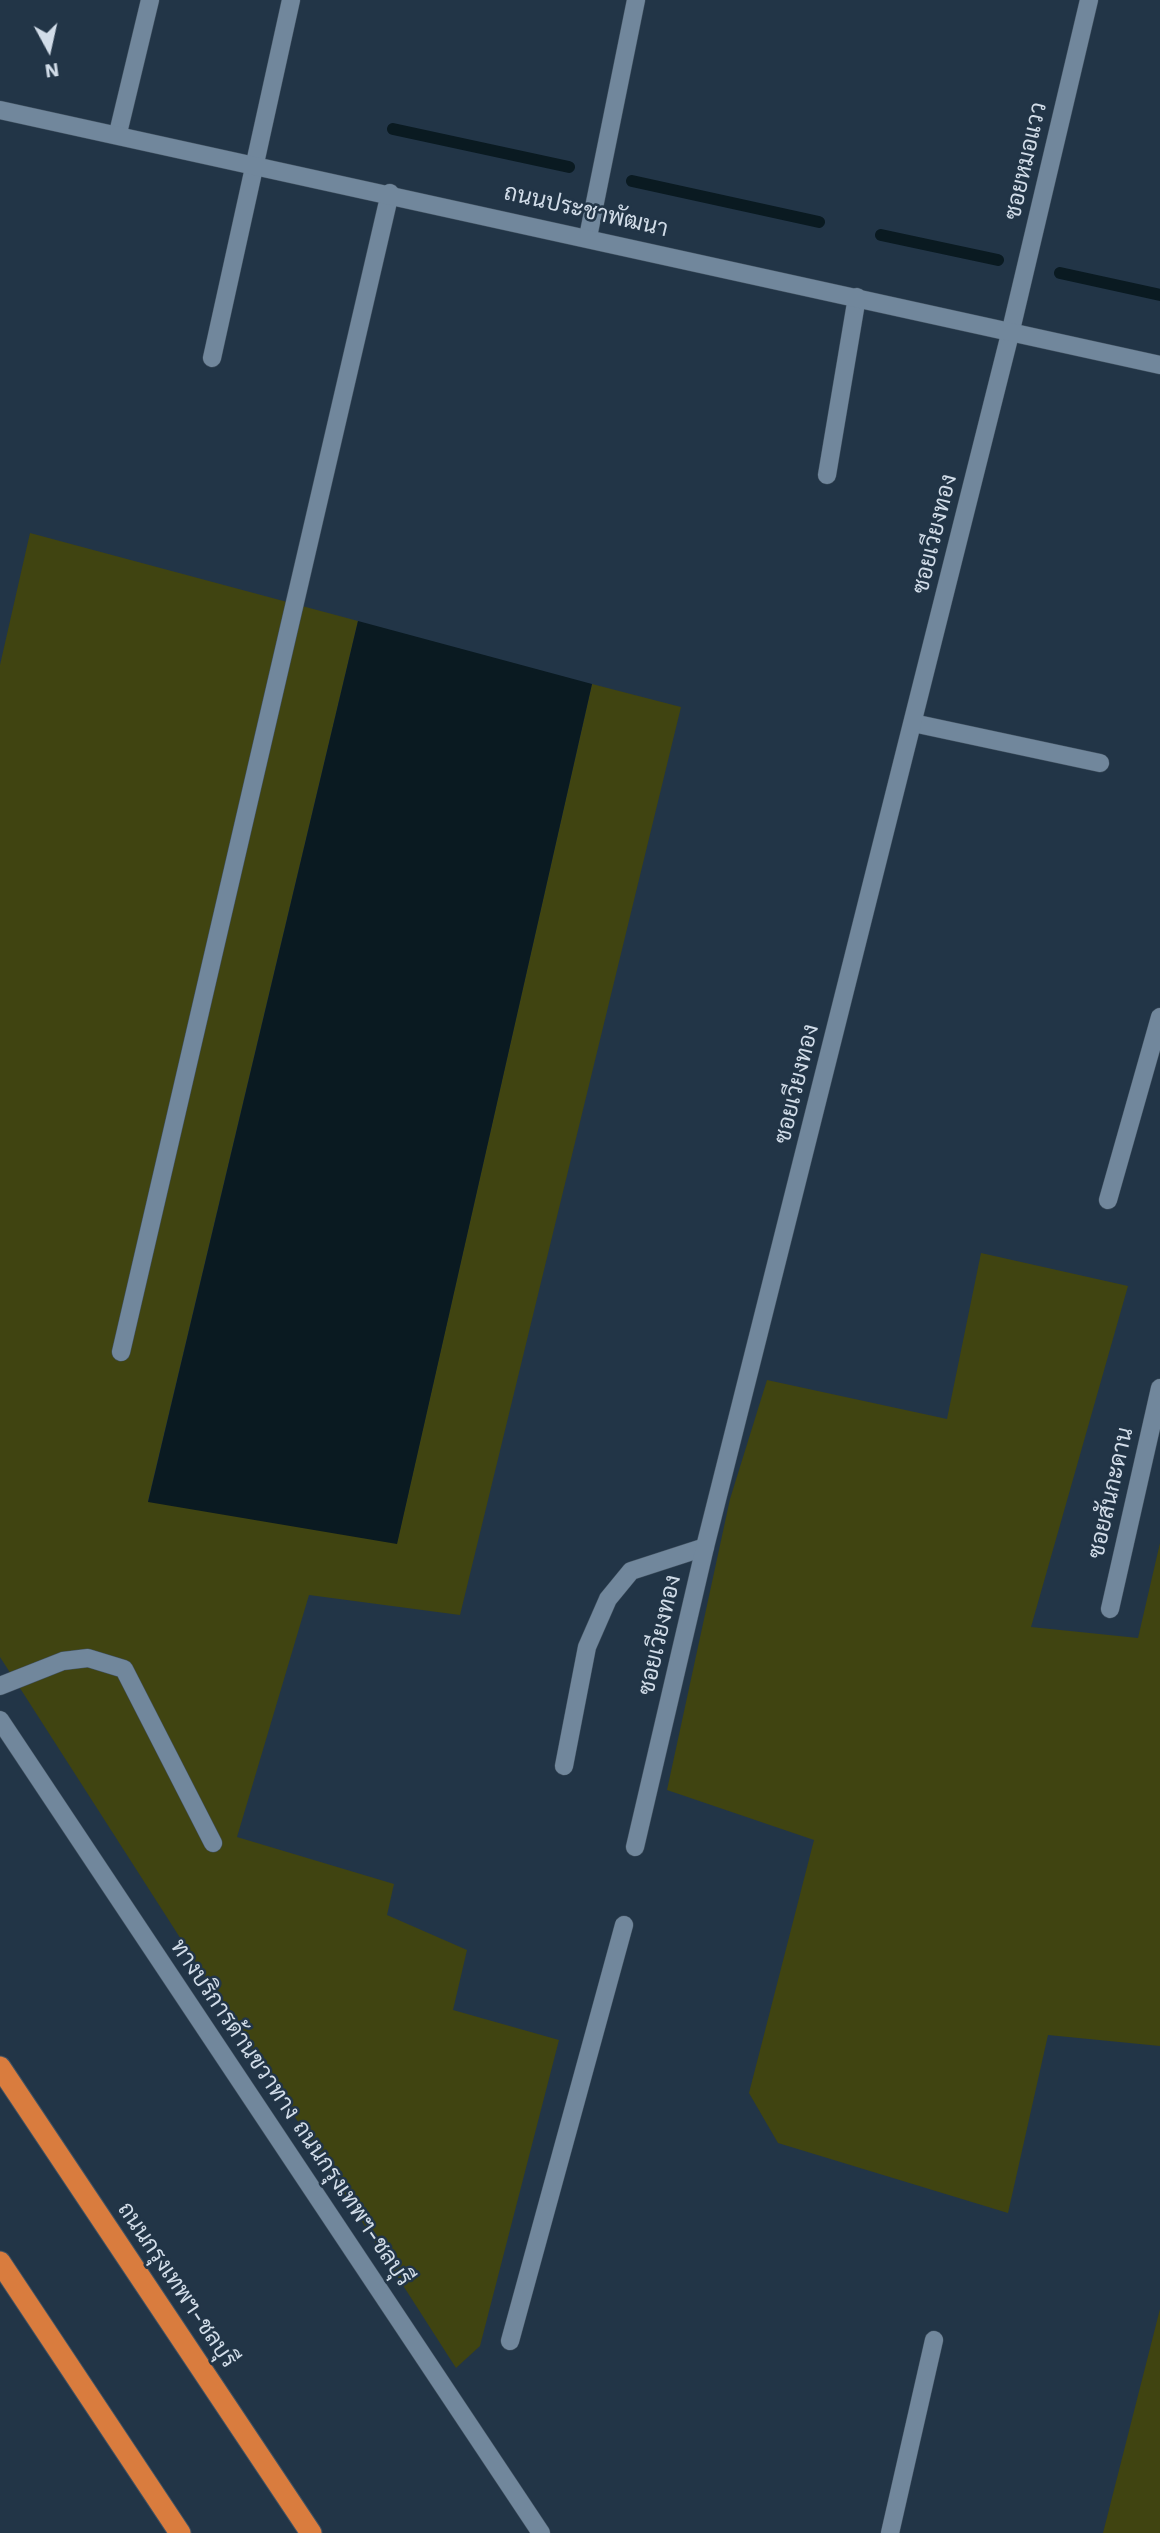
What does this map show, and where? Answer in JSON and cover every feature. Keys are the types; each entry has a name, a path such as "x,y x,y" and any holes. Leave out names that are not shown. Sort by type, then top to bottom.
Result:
{"highway":[{"name":"ถนนกรุงเทพฯ-ชลบุรี","path":"0,2067 311,2533"},
{"path":"0,2262 180,2533"}],"street":[{"path":"118,134 150,0"},
{"path":"212,358 291,0"},
{"path":"589,237 636,0"},
{"name":"ซอยหมอแวว","path":"1010,334 1089,0"},
{"name":"ถนนประชาพัฒนา","path":"0,110 390,193 857,297 1010,334 1160,365"},
{"path":"121,1352 390,193"},
{"path":"827,475 857,297"},
{"name":"ซอยเวียงทอง","path":"635,1847 705,1547 1010,334"},
{"path":"913,723 1100,762"},
{"path":"1108,1200 1160,1017"},
{"name":"ซอยสันกะดาน","path":"1110,1609 1160,1388"},
{"path":"564,1766 587,1647 607,1599 631,1571 705,1547"},
{"path":"0,1686 63,1661 88,1658 124,1669 213,1843"},
{"name":"ทางบริการด้านขวาทาง ถนนกรุงเทพฯ-ชลบุรี","path":"0,1720 541,2533"},
{"path":"510,2341 624,1925"},
{"path":"890,2533 934,2340"}],"green space":[{"path":"30,533 358,621 148,1501 397,1543 592,684 681,707 460,1615 309,1595 237,1837 394,1884 387,1915 467,1950 453,2010 559,2040 480,2346 456,2368 0,1657 0,665"},
{"path":"981,1253 1128,1286 1031,1627 1138,1638 1160,1543 1160,2046 1048,2035 1008,2213 778,2143 749,2093 814,1840 667,1790 730,1499 767,1380 947,1419"},
{"path":"1160,2309 1160,2533 1103,2533"}],"water":[{"path":"358,621 592,684 397,1544 148,1502"}],"waterway":[{"path":"393,129 569,167"},
{"path":"632,181 819,222"},
{"path":"881,235 998,260"},
{"path":"1060,273 1160,295"}]}
